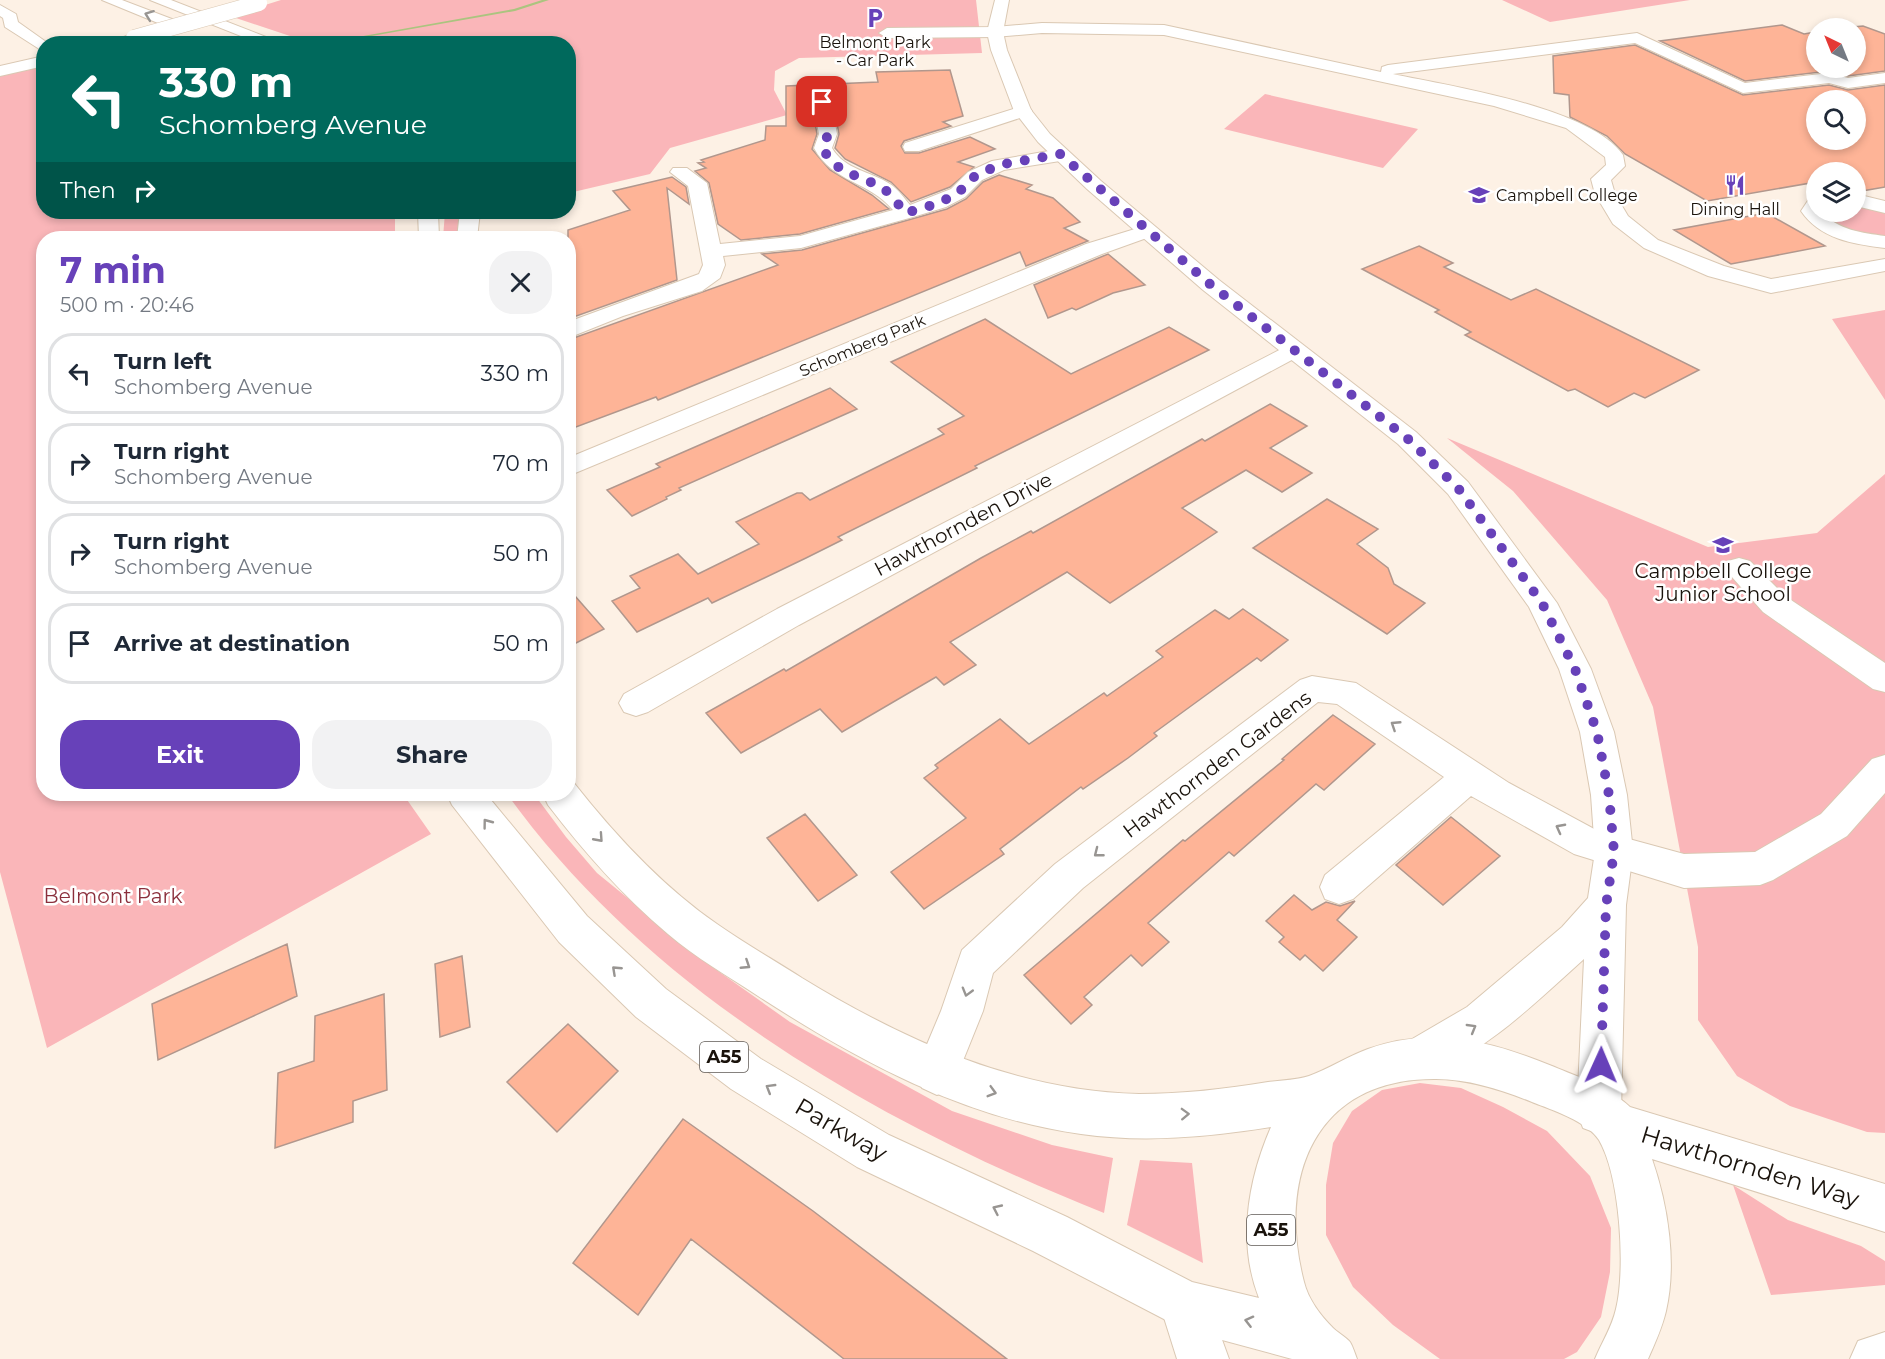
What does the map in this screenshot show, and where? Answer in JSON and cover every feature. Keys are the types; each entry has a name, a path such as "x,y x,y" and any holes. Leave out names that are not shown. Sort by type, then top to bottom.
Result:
{"main road":[{"path":"108,0 203,36"},
{"path":"157,0 255,36"},
{"path":"1002,0 995,32 999,50 1023,111 1060,154 1148,231 1293,350 1407,438 1458,488 1542,603 1575,669 1597,732 1609,795 1614,852 1606,906 1607,1118 1633,1168 1641,1199 1647,1290 1636,1332 1621,1359"},
{"path":"141,36 264,1"},
{"path":"0,9 11,17 10,24 36,42"},
{"path":"887,33 995,32 1042,28 1164,30 1498,102 1572,124 1614,155 1616,166 1601,179 1605,194 1620,220 1651,244 1716,271 1771,286 1876,267"},
{"path":"1366,73 1637,38 1743,88 1829,78 1848,83 1876,96"},
{"path":"0,71 36,63"},
{"path":"1848,83 1885,78"},
{"path":"822,102 828,134 823,148 828,159 840,170 885,190 906,213"},
{"path":"912,147 1023,111"},
{"path":"712,251 801,242 906,213 939,203 958,193 975,176 999,165 1060,154"},
{"path":"576,328 615,311 694,286 709,278 714,265 697,183 680,172"},
{"path":"1866,202 1885,207"},
{"path":"1823,222 1849,235 1885,242"},
{"name":"Schomberg Park","path":"576,465 1094,249 1148,231"},
{"path":"1849,235 1846,250 1876,267"},
{"name":"Hawthornden Drive","path":"636,703 798,612 1293,350"},
{"path":"1739,568 1774,604 1885,680"},
{"name":"Hawthornden Gardens","path":"937,1073 962,1011 976,963 1069,876 1311,689 1344,692 1496,794 1577,837 1614,852 1684,871 1760,868 1834,825 1885,769"},
{"path":"1339,887 1470,776"},
{"name":"Parkway","path":"471,801 573,929 651,1003 746,1074 873,1151 1050,1234 1185,1305 1320,1352"},
{"name":"A55","path":"567,801 629,871 701,935 842,1024 937,1073 992,1093 1080,1112 1132,1116 1225,1112 1320,1096 1369,1069 1422,1057 1465,1061 1501,1069 1564,1093 1607,1118"},
{"path":"1422,1057 1482,1022 1576,940 1606,906"},
{"name":"A55","path":"1320,1096 1294,1129 1278,1162 1270,1222 1281,1290 1320,1352"},
{"name":"Hawthornden Way","path":"1607,1118 1885,1208"},
{"path":"1185,1305 1203,1359"},
{"path":"1876,1359 1885,1358"}],"green space":[{"path":"281,0 976,0 982,53 799,58 775,71 774,90 787,115 670,148 650,174 576,191 576,36 290,36 230,16"},
{"path":"1502,0 1690,0 1550,22"},
{"name":"Belmont Park","path":"36,67 36,219 395,219 395,231 36,231 36,801 408,801 431,834 47,1048 0,872 0,76"},
{"path":"1265,94 1418,129 1383,168 1224,129"},
{"path":"1866,206 1885,211 1885,235 1850,230 1834,223 1866,222"},
{"path":"444,219 459,219 459,231 444,231"},
{"path":"1885,310 1885,400 1832,319"},
{"path":"1447,438 1708,547 1817,533 1885,474 1885,1133 1867,1132 1790,1106 1737,1076 1698,1020 1698,947 1653,707 1607,600 1513,491"},
{"path":"513,801 539,801 597,873 711,966 790,1022 952,1111 1052,1145 1113,1158 1104,1213 936,1138 854,1094 775,1045 700,991 630,931 565,866"},
{"path":"1420,1083 1461,1088 1547,1131 1590,1176 1611,1228 1610,1272 1601,1317 1577,1352 1564,1359 1440,1359 1393,1325 1353,1287 1326,1235 1326,1185 1333,1143 1352,1111 1382,1090"},
{"path":"1140,1160 1192,1163 1203,1263 1127,1225"},
{"path":"1733,1185 1788,1220 1861,1246 1885,1261 1885,1285 1771,1295"}],"building":[{"path":"1782,25 1806,34 1806,74 1745,81 1660,41"},
{"path":"1866,27 1885,34 1885,71 1866,74"},
{"path":"1635,45 1743,95 1829,85 1848,90 1885,85 1885,187 1866,190 1866,162 1806,162 1806,184 1707,201 1625,154 1607,136 1570,117 1569,95 1554,93 1553,56"},
{"path":"950,70 963,116 943,122 951,126 904,141 901,146 905,153 919,153 970,137 995,149 958,162 974,167 950,187 911,202 891,182 845,159 835,148 839,134 833,102 821,95 811,101 817,134 812,149 830,170 872,195 889,209 800,234 741,240 718,224 709,183 695,171 706,168 698,163 704,162 701,160 765,140 766,126 786,126 786,86 878,82 876,72"},
{"path":"999,175 1032,185 1026,189 1053,198 1080,222 1064,228 1088,241 1026,266 1020,252 658,400 656,397 576,427 576,337 778,265 762,254 802,250 947,209 966,199 983,182"},
{"path":"672,177 686,187 689,204 667,188 677,280 576,316 576,231 568,230 630,210 613,191"},
{"path":"1766,213 1825,246 1731,264 1674,230"},
{"path":"1419,246 1453,263 1444,267 1511,300 1536,289 1699,370 1645,398 1634,393 1608,407 1575,389 1568,391 1465,335 1471,332 1435,312 1439,310 1362,269"},
{"path":"1108,254 1145,285 1113,293 1076,310 1072,308 1048,318 1034,285"},
{"path":"985,319 1071,374 1169,327 1209,350 975,466 977,468 838,537 842,540 806,558 712,603 708,598 637,632 612,601 640,588 630,576 678,554 698,574 759,544 736,522 797,493 802,493 810,500 944,434 938,429 964,416 891,362"},
{"path":"830,388 857,409 679,488 681,490 666,497 667,499 632,516 607,490 660,467 656,464"},
{"path":"1270,404 1307,426 1270,448 1312,473 1282,492 1246,470 1182,508 1217,532 1110,603 1067,572 950,642 976,665 944,685 936,677 842,732 820,709 741,753 706,713 784,669 786,671 981,558 1031,531 1033,533"},
{"path":"1327,499 1378,529 1357,544 1388,568 1394,584 1425,603 1387,634 1253,548"},
{"path":"576,597 604,629 576,643"},
{"path":"1243,609 1288,640 1261,661 1257,658 1154,733 1157,736 1128,758 1083,789 1081,787 1000,849 1004,854 924,909 891,872 966,818 924,778 938,768 935,765 1000,719 1029,744 1104,693 1107,696 1163,657 1156,651 1215,610 1229,619"},
{"path":"1333,715 1375,744 1324,790 1316,784 1234,856 1229,852 1148,923 1169,942 1142,966 1131,955 1084,997 1092,1005 1071,1024 1024,975 1183,840 1185,841 1284,760 1282,759"},
{"path":"805,814 857,875 818,901 767,838"},
{"path":"1451,817 1500,856 1443,905 1396,865"},
{"path":"1294,895 1312,910 1326,902 1340,906 1355,901 1337,920 1357,937 1323,971 1305,955 1300,960 1279,942 1284,937 1266,921"},
{"path":"287,944 297,996 158,1060 152,1004"},
{"path":"462,956 470,1027 440,1037 435,964"},
{"path":"384,994 387,1090 353,1101 353,1122 275,1148 278,1073 314,1061 315,1016"},
{"path":"568,1024 618,1071 557,1132 507,1082"},
{"path":"683,1119 813,1211 1007,1359 844,1359 691,1239 638,1315 573,1263"}],"waterway":[{"path":"366,36 515,10 547,0"}],"place":[{"name":"Belmont Park - Car Park","path":"875,18"},
{"name":"Dining Hall","path":"1735,185"},
{"name":"Campbell College","path":"1479,195"},
{"name":"Campbell College Junior School","path":"1723,545"}],"route":[{"path":"822,102 828,134 823,148 828,159 840,170 885,190 906,213 939,203 958,193 975,176 999,165 1060,154 1211,285 1407,438 1458,488 1492,531 1542,603 1575,669 1597,732 1609,795 1614,852 1606,906 1601,1065"}]}
